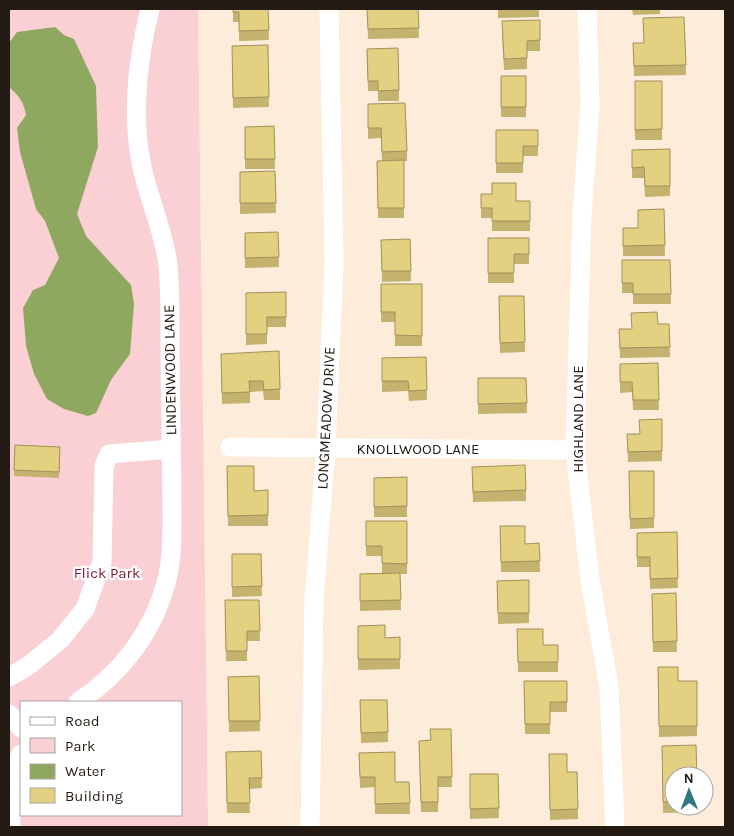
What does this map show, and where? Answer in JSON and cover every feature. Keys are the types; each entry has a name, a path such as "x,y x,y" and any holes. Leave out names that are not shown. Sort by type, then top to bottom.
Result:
{"street":[{"name":"LINDENWOOD LANE","path":"80,701 92,693 128,659 147,630 167,582 171,554 168,266 157,217 142,166 137,108 143,37 150,9"},
{"name":"LONGMEADOW DRIVE","path":"310,827 314,599 326,448 334,262 329,9"},
{"name":"HIGHLAND LANE","path":"587,9 590,104 582,215 575,450 590,580 608,688 615,827"},
{"name":"KNOLLWOOD LANE","path":"230,447 575,450"},
{"path":"9,677 28,666 60,640 85,609 102,562 104,466 109,454 171,449"},
{"path":"9,714 20,727"},
{"path":"11,827 13,783 20,756"}],"green space":[{"name":"Flick Park","path":"9,9 198,9 208,827 9,827"}],"water":[{"path":"55,27 64,35 74,39 96,86 98,147 77,214 86,236 131,285 134,304 130,354 111,380 96,413 88,416 64,409 47,399 34,374 26,346 23,308 33,290 45,285 59,258 45,221 36,209 20,152 17,128 26,115 24,106 16,93 9,87 9,43 17,32"}],"building":[{"path":"233,9 268,9 269,30 239,31 239,12 233,12"},
{"path":"367,9 418,9 419,28 368,29"},
{"path":"684,17 686,65 634,66 633,43 644,43 643,18"},
{"path":"540,20 540,40 527,41 527,58 504,59 502,21"},
{"path":"268,45 269,97 233,98 232,46"},
{"path":"398,48 399,90 378,91 378,81 368,81 367,49"},
{"path":"501,76 526,76 526,107 501,107"},
{"path":"635,81 662,81 662,129 635,130"},
{"path":"405,103 407,151 382,152 381,128 368,128 368,104"},
{"path":"274,126 275,159 245,159 245,127"},
{"path":"496,130 538,130 538,146 523,146 523,163 496,163"},
{"path":"670,149 670,186 645,186 644,167 632,168 632,150"},
{"path":"404,160 404,208 378,208 377,161"},
{"path":"275,171 276,203 240,203 240,172"},
{"path":"492,183 516,183 516,201 530,201 530,221 492,221 492,208 481,208 481,194 492,194"},
{"path":"664,209 665,245 623,246 623,228 638,228 638,210"},
{"path":"278,232 279,257 245,258 245,233"},
{"path":"488,238 529,238 529,254 514,254 514,273 488,273"},
{"path":"410,239 411,271 382,271 381,240"},
{"path":"622,260 670,260 671,294 633,294 633,283 622,283"},
{"path":"381,284 422,284 422,336 395,335 395,312 381,312"},
{"path":"286,292 286,317 267,317 267,334 246,334 246,293"},
{"path":"499,296 524,296 525,342 500,343"},
{"path":"657,312 658,324 669,324 670,347 620,348 619,329 632,329 631,313"},
{"path":"279,351 280,389 264,390 263,381 249,381 250,392 222,393 221,354"},
{"path":"426,357 427,390 409,391 408,381 382,381 382,358"},
{"path":"658,363 659,400 633,400 632,382 620,382 620,364"},
{"path":"478,378 526,378 527,403 478,404"},
{"path":"662,419 662,451 628,452 627,434 640,434 639,420"},
{"path":"15,445 60,447 59,472 14,470"},
{"path":"525,465 526,490 473,492 472,467"},
{"path":"227,466 254,466 254,491 268,490 268,515 228,516"},
{"path":"629,471 654,471 654,518 630,519"},
{"path":"407,477 407,506 374,507 374,478"},
{"path":"366,521 407,521 407,564 382,563 382,546 366,546"},
{"path":"500,526 525,526 525,544 539,543 540,561 501,562"},
{"path":"677,532 678,578 650,579 650,557 637,557 637,533"},
{"path":"232,554 261,554 262,586 232,587"},
{"path":"400,573 401,600 360,601 360,574"},
{"path":"529,580 529,613 498,613 497,581"},
{"path":"676,593 677,641 653,642 652,594"},
{"path":"225,600 259,600 260,631 247,631 247,651 226,651"},
{"path":"385,625 385,638 400,637 400,659 358,659 358,626"},
{"path":"517,629 543,629 543,645 558,645 558,662 518,662"},
{"path":"658,667 678,667 678,681 697,681 697,726 659,726"},
{"path":"259,676 260,721 229,721 228,677"},
{"path":"524,681 567,681 567,702 550,702 550,724 525,724"},
{"path":"360,700 387,700 388,732 361,733"},
{"path":"430,729 451,729 452,777 438,777 438,802 421,802 419,741 431,740"},
{"path":"696,745 697,766 664,766 664,802 663,802 662,746"},
{"path":"261,751 262,778 249,778 250,803 227,803 226,752"},
{"path":"395,752 395,782 409,782 410,803 375,804 375,777 360,777 359,753"},
{"path":"549,754 567,754 567,772 577,772 578,809 550,810"},
{"path":"470,774 498,774 499,808 470,809"}]}
